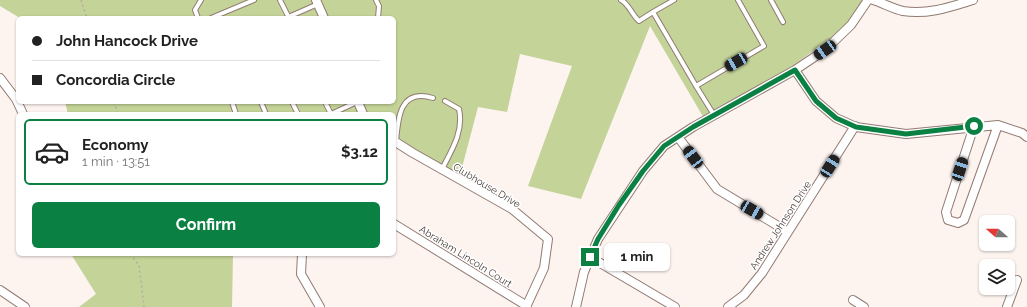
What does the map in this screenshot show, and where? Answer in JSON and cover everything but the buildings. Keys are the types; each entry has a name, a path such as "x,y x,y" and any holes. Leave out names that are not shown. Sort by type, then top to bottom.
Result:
{"street":[{"path":"576,307 584,272 598,239 643,171 664,146 714,115 795,70 825,50 851,25 868,0"},
{"path":"873,0 902,10 921,12 942,10 973,0"},
{"path":"317,2 323,16"},
{"path":"795,70 816,101 836,118 855,126 906,134 974,126 998,125 1022,133 1027,137"},
{"path":"0,78 16,99"},
{"path":"974,126 946,212 948,220 958,224 964,220 998,125"},
{"name":"Andrew Johnson Drive","path":"728,307 744,295 762,273 855,126"},
{"path":"678,137 717,189 788,232"},
{"name":"Clubhouse Drive","path":"396,142 442,170 512,209 548,239 544,268 527,306"},
{"name":"Abraham Lincoln Court","path":"396,225 527,306"},
{"path":"302,256 301,274 320,307"},
{"path":"590,257 676,307"},
{"path":"1008,307 1017,280"},
{"path":"0,290 25,307"},
{"path":"853,300 864,307"}],"lane":[{"path":"197,16 195,10 201,0"},
{"path":"215,16 248,1 254,0"},
{"path":"280,0 287,16"},
{"path":"376,0 379,6 378,16"},
{"path":"621,0 625,2 638,21 674,0"},
{"path":"696,86 764,46 738,0"},
{"path":"771,0 783,22"},
{"path":"292,16 317,2"},
{"path":"653,12 714,115"},
{"path":"396,135 399,117 405,102 416,95 433,98"},
{"path":"442,170 456,143 461,119 459,109 445,101"},
{"path":"335,112 353,104"}],"path":[{"path":"81,0 86,16"},
{"path":"132,256 139,265 144,307"}],"green space":[{"path":"0,0 865,0 858,19 740,103 705,120 650,26 581,199 528,186 572,66 520,54 507,112 478,107 459,179 396,138 396,112 68,112 66,104 396,104 396,16 17,16 0,6"},
{"path":"72,256 233,256 232,307 79,307 96,294"}],"route":[{"path":"590,257 598,239 619,205 643,171 664,146 693,127 795,70 816,101 836,118 856,127 906,134 974,126"}]}
